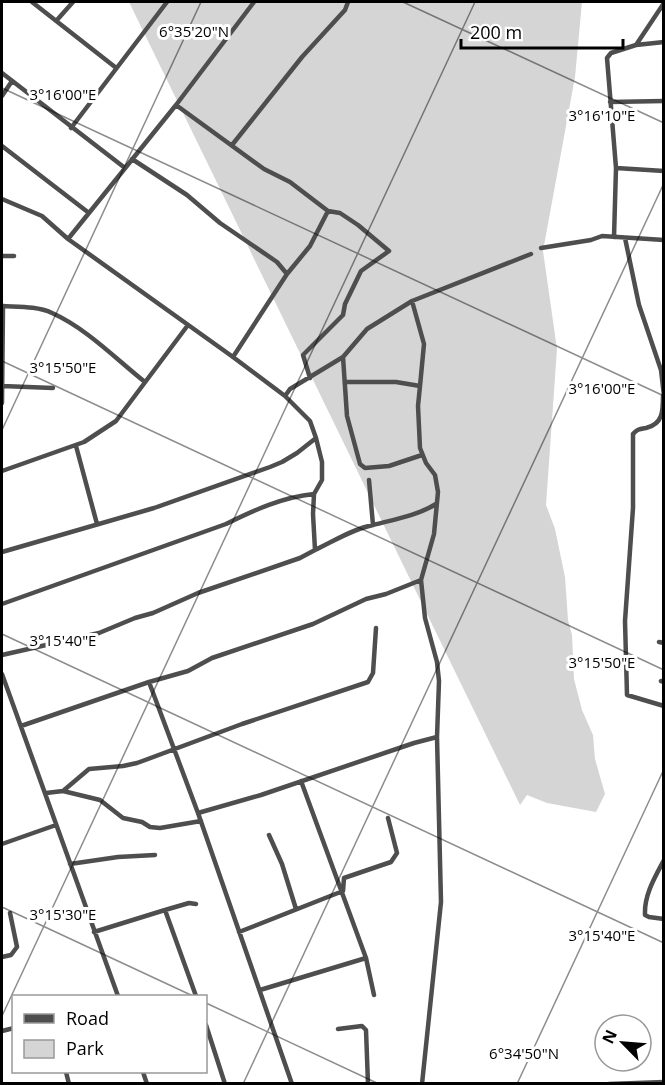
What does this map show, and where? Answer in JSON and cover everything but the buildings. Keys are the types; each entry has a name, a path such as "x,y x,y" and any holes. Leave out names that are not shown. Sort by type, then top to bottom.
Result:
{"street":[{"path":"32,2 115,67"},
{"path":"57,20 73,2"},
{"path":"71,128 99,93 115,67 167,2"},
{"path":"68,239 176,105 254,2"},
{"path":"232,146 302,57 345,9 348,2"},
{"path":"636,45 663,3"},
{"path":"614,237 616,168 607,58 611,53 636,45 663,42"},
{"path":"2,73 125,168"},
{"path":"2,96 12,81"},
{"path":"610,102 663,101"},
{"path":"176,105 273,174 290,182 328,212 340,213 358,225 388,250 361,271 345,304 343,315 303,355 310,378"},
{"path":"2,146 89,213"},
{"path":"132,159 187,195 220,223 277,262 287,274"},
{"path":"616,168 663,171"},
{"path":"2,199 42,216 68,239 285,396 309,421 322,462 322,480 314,494 315,550"},
{"path":"233,357 287,274 310,246 328,212"},
{"path":"541,248 591,240 602,236 663,240"},
{"path":"625,238 639,305 661,370 663,396 663,416 660,420 652,426 636,430 633,434 633,508 625,621 627,695 663,706"},
{"path":"285,396 290,389 343,357 367,328 412,301 531,254"},
{"path":"2,256 14,256"},
{"path":"412,301 424,345 418,406 422,455 435,475 438,492 434,534 421,580 425,618 439,681 437,737 441,902 422,1083"},
{"path":"2,404 2,306 34,308 51,313 75,326 145,382"},
{"path":"2,469 76,446 92,439 116,421 188,325"},
{"path":"343,357 347,416 362,466 365,468 389,466 422,455"},
{"path":"345,382 396,382 420,386"},
{"path":"2,387 53,388"},
{"path":"2,552 154,508 282,462 316,438"},
{"path":"76,446 97,525"},
{"path":"369,480 373,525"},
{"path":"2,604 226,524 289,498 314,494"},
{"path":"2,655 99,633 198,593 300,558 373,525 385,524 405,515 427,510 436,504"},
{"path":"21,726 148,682 188,671 212,658 313,624 366,598 386,594 421,580"},
{"path":"63,791 89,769 130,765 368,682 374,673 376,628"},
{"path":"2,674 118,995"},
{"path":"148,682 175,748 292,1083"},
{"path":"198,813 224,807 414,742 437,737"},
{"path":"302,781 366,958 374,995"},
{"path":"46,793 63,791 100,800 123,818 142,822 150,827 160,828 201,821"},
{"path":"343,891 344,878 391,862 395,858 397,853 388,818"},
{"path":"2,844 56,825"},
{"path":"270,835 296,909"},
{"path":"70,864 118,857 155,855"},
{"path":"663,860 648,894 645,911 645,915 649,917 663,919"},
{"path":"239,932 343,891"},
{"path":"94,932 189,903 196,904"},
{"path":"165,910 196,995"},
{"path":"2,957 11,955 17,947 10,913"},
{"path":"260,990 366,958"},
{"path":"338,1029 362,1026 366,1030 368,1083"},
{"path":"207,1028 225,1083"},
{"path":"609,1083 663,1082"}],"green space":[{"path":"129,2 582,2 575,77 543,251 557,349 546,505 555,529 565,577 568,620 572,635 574,679 582,710 593,735 595,759 605,794 596,812 547,803 527,795 520,805"}]}
